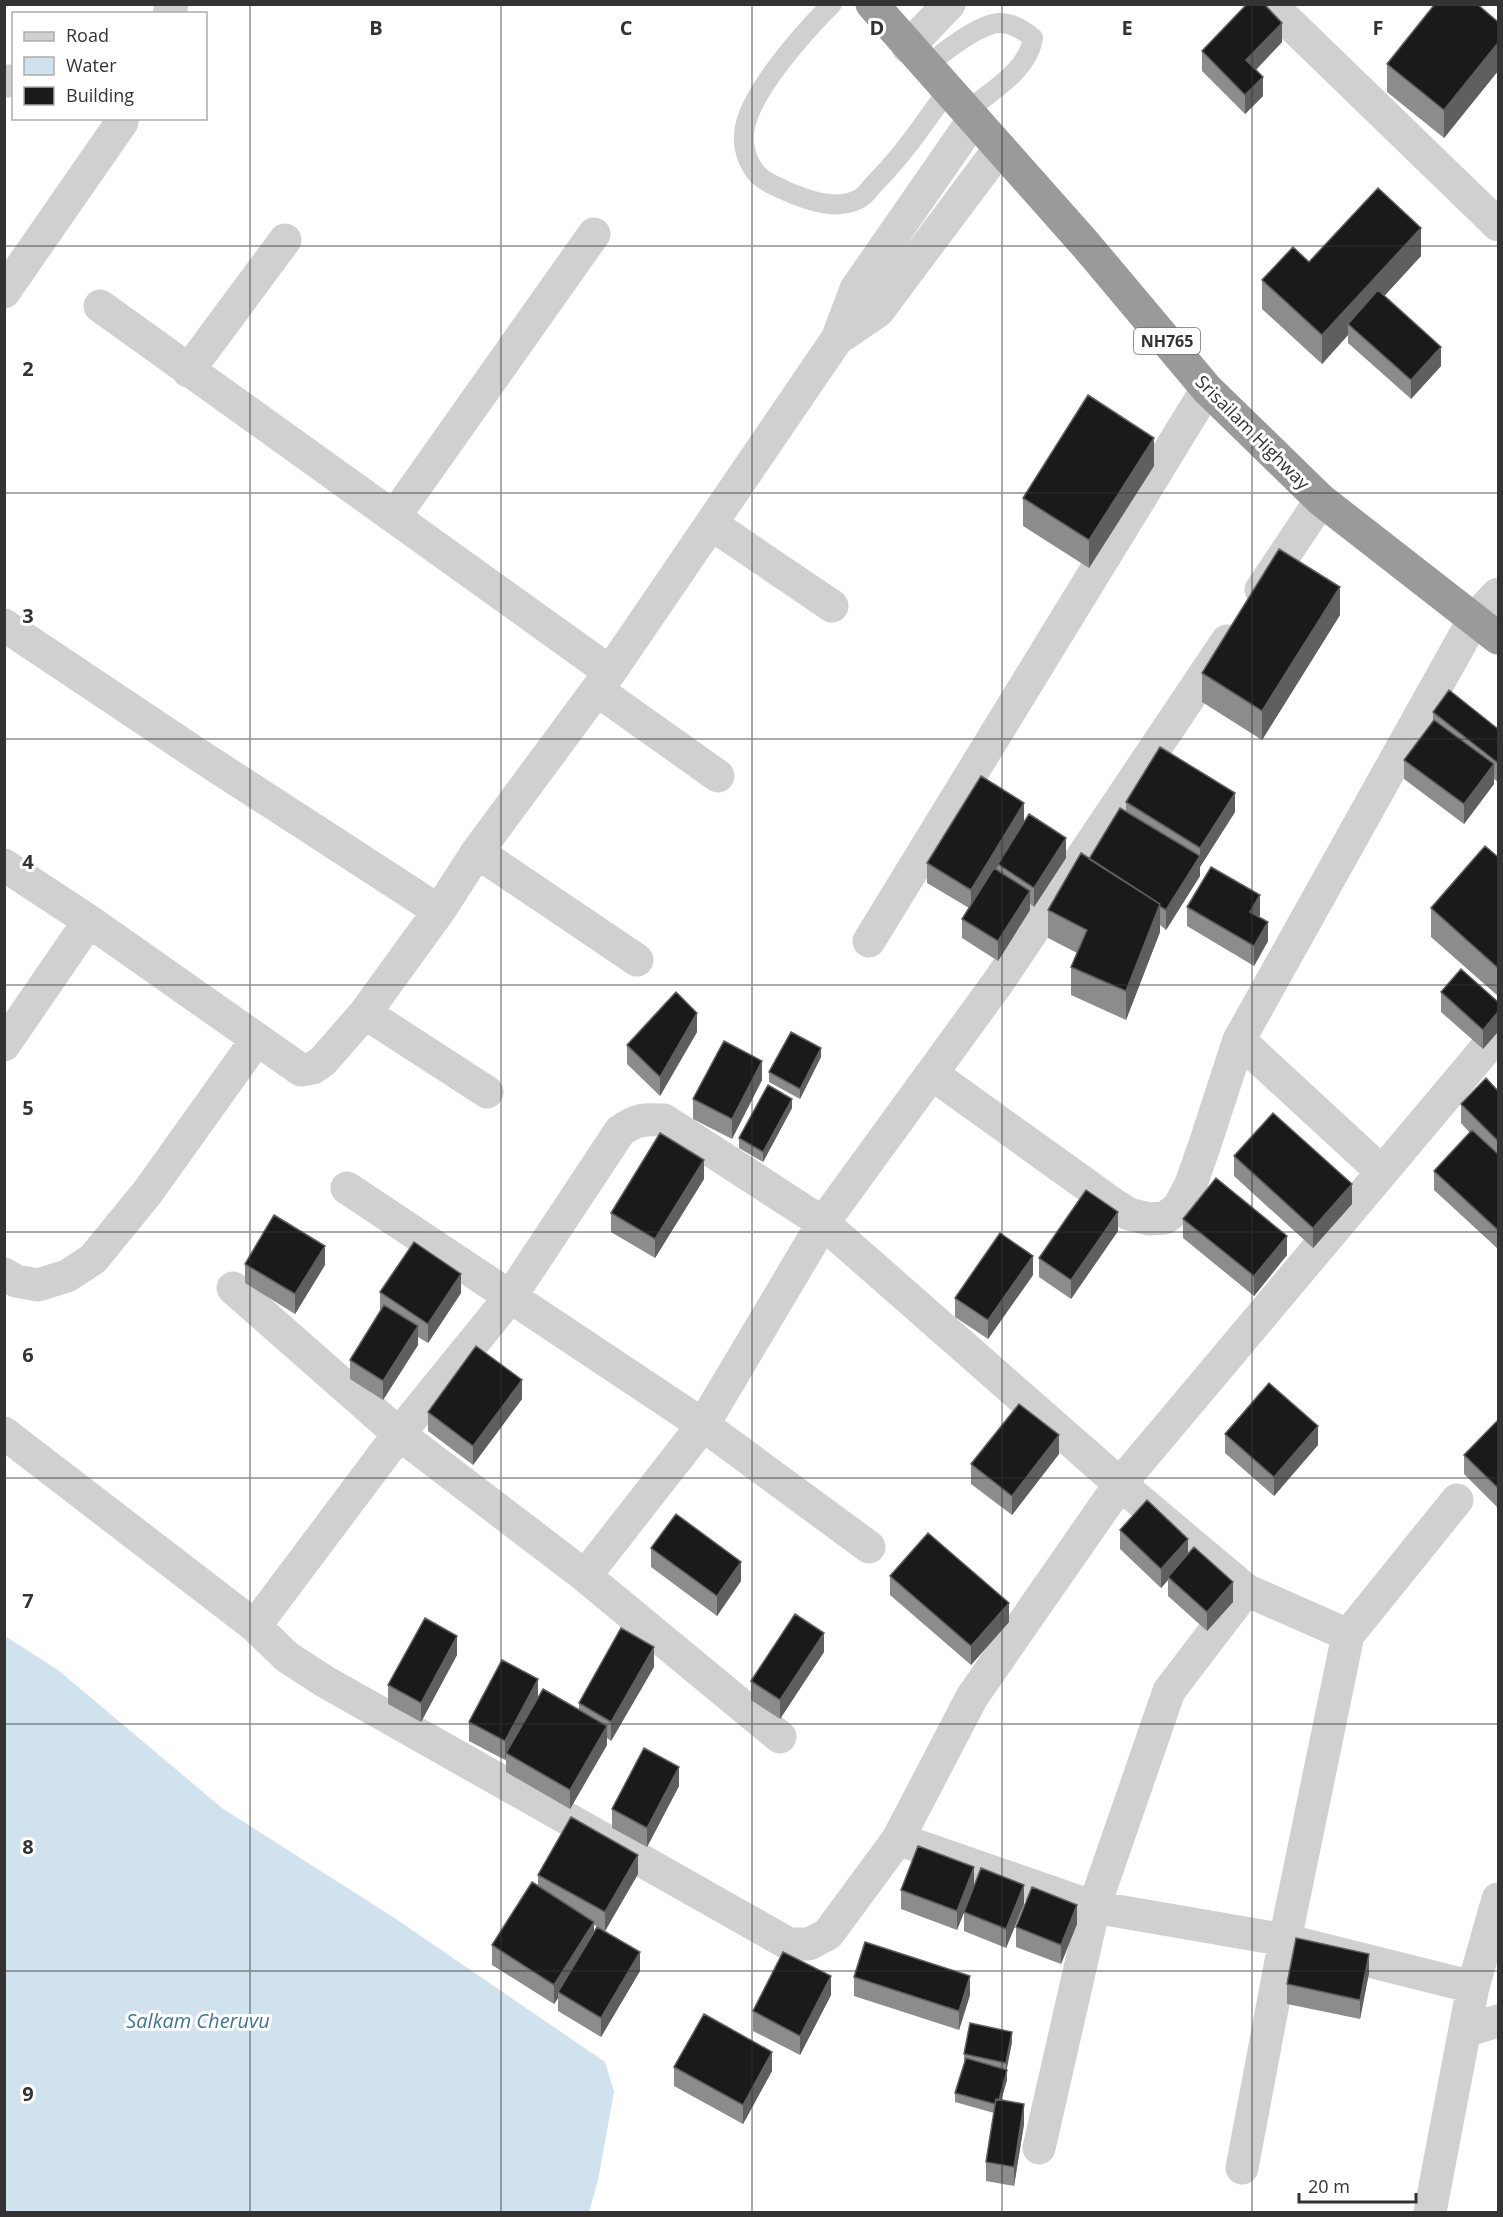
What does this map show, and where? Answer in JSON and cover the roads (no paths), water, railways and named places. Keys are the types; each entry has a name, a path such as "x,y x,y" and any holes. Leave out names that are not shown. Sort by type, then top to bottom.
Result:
{"highway":[{"name":"Srisailam Highway","path":"872,4 1094,254 1207,388 1321,500 1486,629"}],"street":[{"path":"4,865 89,921 301,1070 313,1068 323,1061 365,1013 439,911 477,852 604,681 837,339 856,289 945,87 950,4"},
{"path":"1270,4 1498,225"},
{"path":"4,292 122,122"},
{"path":"837,339 878,311 1000,148"},
{"path":"394,517 594,234"},
{"path":"188,371 285,240"},
{"path":"100,306 394,517 604,681 718,776"},
{"path":"869,940 1207,388"},
{"path":"585,1576 703,1425 823,1223 999,981 1321,500"},
{"path":"711,524 832,606"},
{"path":"932,1074 1129,1214 1149,1219 1165,1218 1179,1207 1191,1184 1239,1040 1486,629 1498,594"},
{"path":"4,625 439,911"},
{"path":"477,852 637,960"},
{"path":"4,1045 89,921"},
{"path":"365,1013 487,1092"},
{"path":"4,1433 255,1626 287,1657 324,1681 789,1944 809,1944 828,1934 898,1839 972,1697 1120,1484 1498,1034"},
{"path":"4,1274 16,1281 38,1285 67,1276 93,1259 147,1193 257,1039"},
{"path":"1239,1040 1382,1172"},
{"path":"255,1626 399,1434 511,1296 620,1131 634,1121 664,1120 823,1223 1120,1484 1246,1590 1348,1635"},
{"path":"347,1188 703,1425 869,1547"},
{"path":"233,1288 399,1434 585,1576 780,1737"},
{"path":"1242,2168 1285,1940 1348,1635 1457,1500"},
{"path":"1039,2148 1094,1907 1169,1691 1246,1590"},
{"path":"898,1839 1094,1907 1285,1940 1473,1987"},
{"path":"1430,2212 1473,1987 1498,1899"},
{"path":"1465,2031 1498,2021"}],"lane":[{"path":"832,4 809,27 772,75 753,107 745,126 744,148 755,171 771,184 799,197 834,206 860,199 898,159 945,87"}],"water":[{"name":"Salkam Cheruvu","path":"5,1636 58,1670 222,1808 393,1917 605,2062 614,2092 598,2180 589,2212 5,2212"}]}
